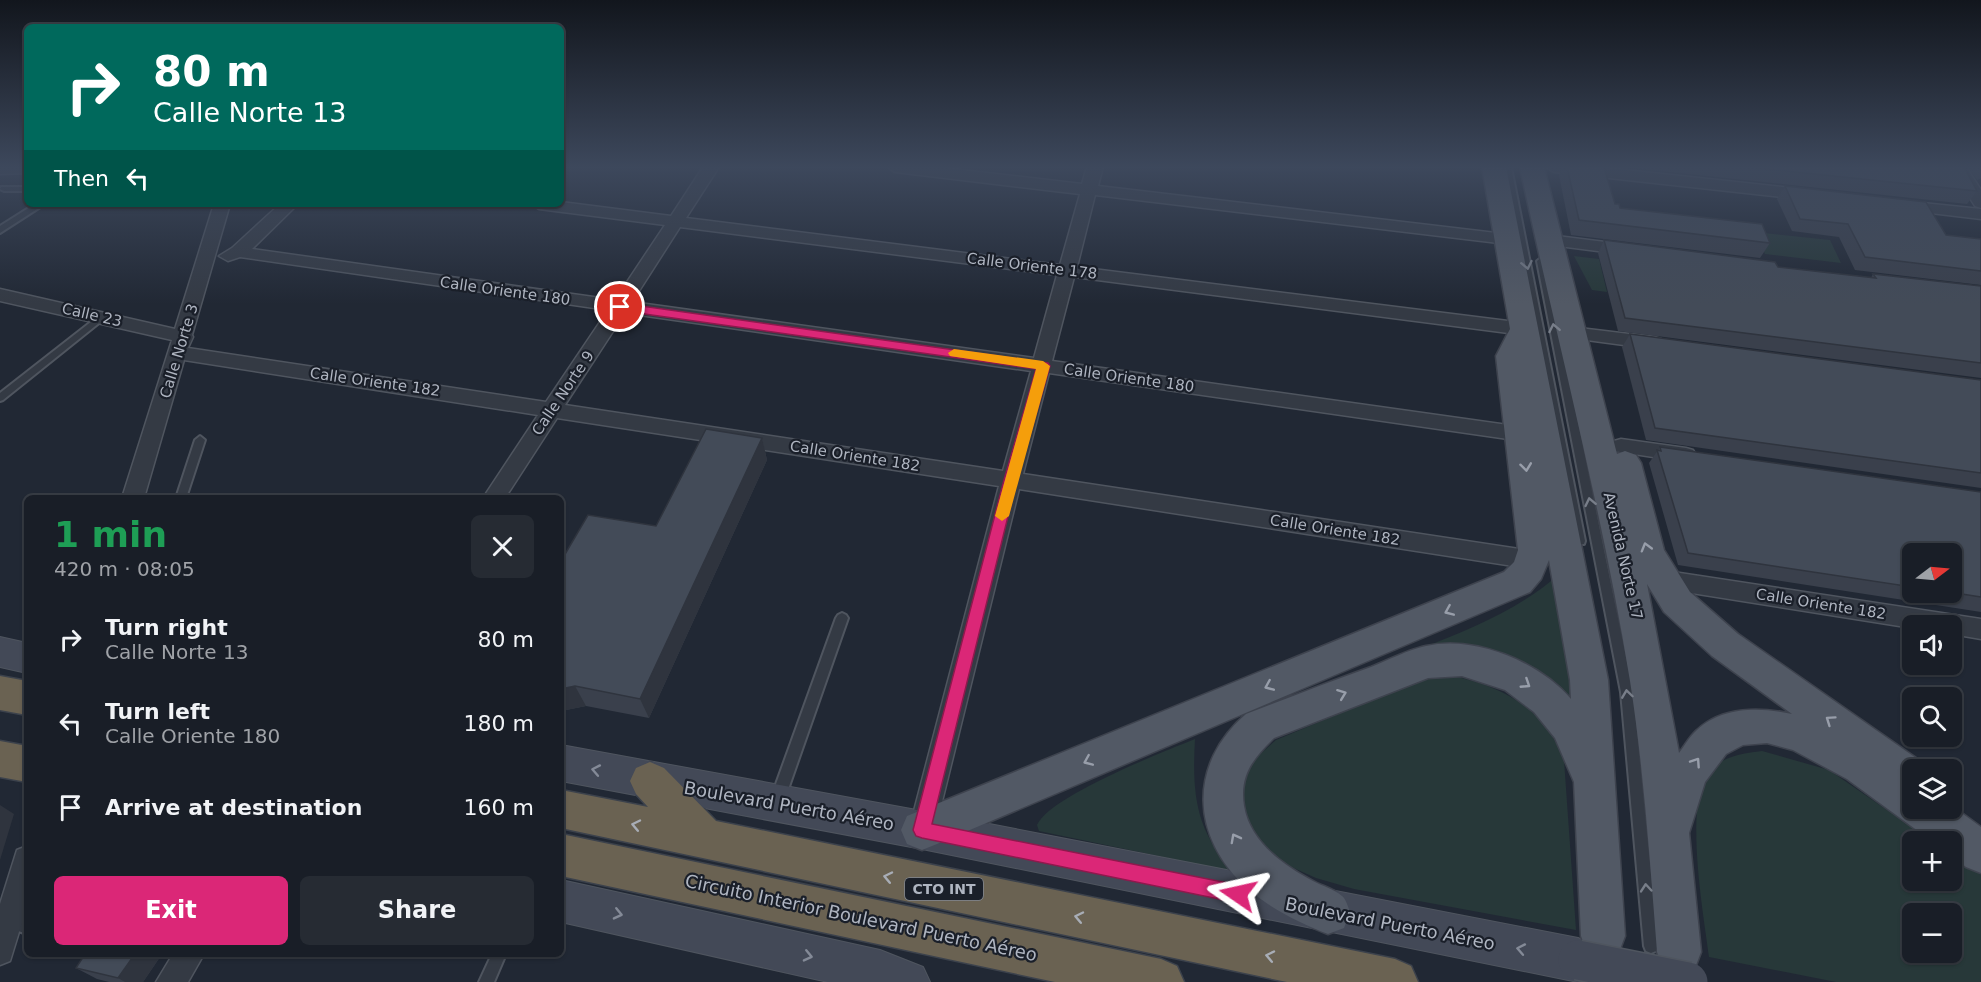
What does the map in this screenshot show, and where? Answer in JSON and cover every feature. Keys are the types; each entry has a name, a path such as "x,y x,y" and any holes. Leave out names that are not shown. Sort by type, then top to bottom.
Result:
{"highway":[{"path":"0,693 24,697"},
{"path":"0,759 24,763"},
{"path":"650,781 705,839"},
{"name":"CTO INT","path":"564,810 1395,982"},
{"name":"Circuito Interior Boulevard Puerto Aéreo","path":"564,856 1161,982"}],"main road":[{"path":"1502,213 1589,680 1593,722 1595,805 1591,948"},
{"name":"Avenida Norte 17","path":"1537,213 1544,245 1571,333 1642,645 1655,722 1669,836 1673,960"},
{"path":"922,830 1507,587 1524,575 1535,550 1534,530 1510,356 1524,329"},
{"path":"1571,333 1597,368 1621,446 1647,553 1660,579 1677,602 1708,632 1902,771"},
{"path":"0,652 24,657"},
{"path":"1328,912 1260,871 1237,843 1230,828 1222,797 1226,768 1239,744 1260,726 1427,662 1462,660 1481,663 1518,678 1548,700 1560,714 1579,744 1595,805"},
{"path":"1669,836 1689,772 1696,760 1705,748 1728,731 1749,726 1787,730 1828,746 1860,765 1902,796"},
{"name":"Boulevard Puerto Aéreo","path":"564,764 922,830 1328,912 1673,960"},
{"path":"1962,812 1981,826"},
{"path":"1936,819 1981,852"},
{"path":"564,902 889,979"}],"street":[{"name":"Calle Norte 3","path":"135,495 219,213"},
{"path":"205,264 238,252 280,213"},
{"name":"Calle Oriente 178","path":"609,213 1524,329"},
{"name":"Calle Norte 9","path":"496,495 620,307 679,213"},
{"path":"922,830 1011,480 1084,213"},
{"path":"1283,213 1507,238"},
{"path":"1544,245 1643,251"},
{"name":"Calle Oriente 180","path":"238,252 1521,434"},
{"name":"Calle 23","path":"0,295 101,317 181,345"},
{"path":"1571,333 1677,346"},
{"name":"Calle Oriente 182","path":"181,345 552,409 1532,560"},
{"path":"1621,446 1702,457"},
{"name":"Calle Oriente 182","path":"1660,579 1981,629"},
{"path":"0,951 18,924 24,881"},
{"path":"171,982 188,957"}],"lane":[{"path":"1,229 27,213"},
{"path":"1516,213 1584,558"},
{"path":"1544,245 1627,692 1673,960"},
{"path":"0,398 101,317"},
{"path":"183,495 200,440"},
{"path":"776,803 842,618"},
{"path":"486,982 498,957"}],"shaded area":[{"path":"1755,232 1830,240 1841,263 1765,254"},
{"path":"1574,256 1599,259 1607,292 1592,290"},
{"path":"1561,573 1584,715 1417,650 1510,609"},
{"path":"1453,676 1506,694 1534,714 1556,742 1564,760 1576,930 1354,889 1316,878 1278,861 1256,837 1242,815 1238,793 1245,770 1276,740 1412,683 1432,677"},
{"path":"1195,739 1194,777 1199,811 1211,842 1235,872 1039,831 1037,825 1046,814 1084,788"},
{"path":"1762,751 1829,770 1917,831 1902,831 1902,891 1962,891 1962,862 1981,875 1981,982 1836,982 1709,957 1697,858 1698,805 1702,784 1711,769 1735,756"}],"building":[{"path":"1577,213 1663,213 1762,224 1770,243 1579,220"},
{"path":"1797,213 1933,213 1946,235 1981,239 1981,271 1865,257 1848,224 1800,219"},
{"path":"1604,240 1775,262 1778,267 1876,278 1873,274 1981,286 1981,363 1625,318"},
{"path":"1630,334 1981,380 1981,473 1655,428"},
{"path":"706,429 762,438 640,699 575,686 564,688 564,556 588,515 656,526"},
{"path":"1660,447 1981,492 1981,597 1962,594 1962,543 1902,543 1902,585 1688,553 1657,450 1661,451"},
{"path":"83,957 133,957 118,978 76,968"}],"slow traffic":[{"path":"954,353 1043,366 1002,516"}],"route":[{"path":"620,307 1043,366 1011,480 922,830 1238,894"}]}
